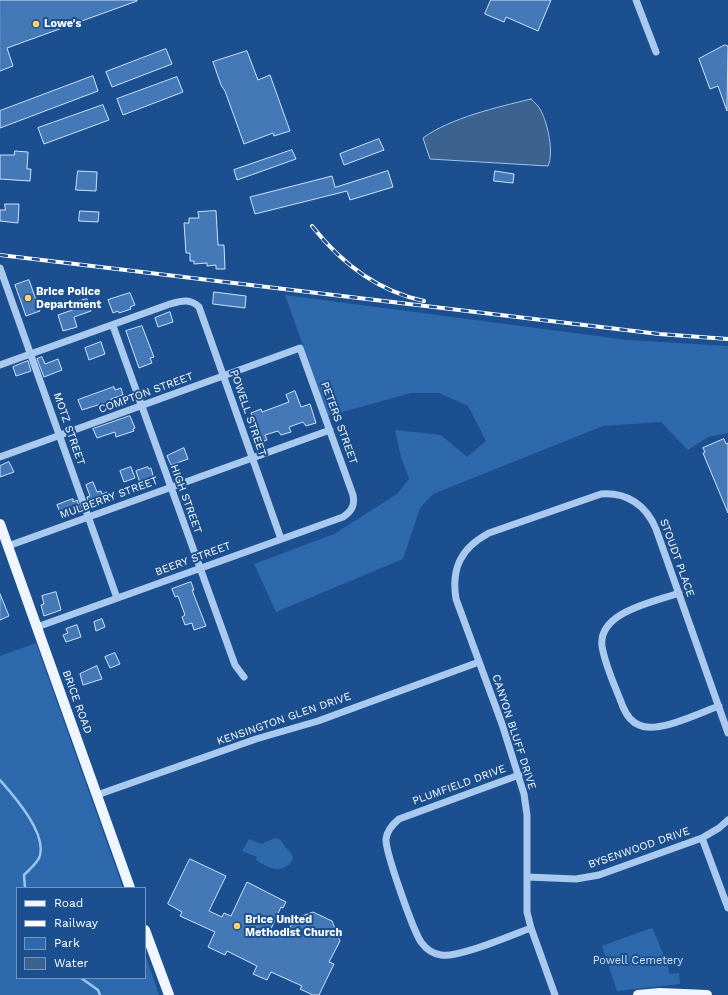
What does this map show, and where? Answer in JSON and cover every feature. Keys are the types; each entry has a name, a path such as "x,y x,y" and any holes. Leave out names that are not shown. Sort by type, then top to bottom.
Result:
{"main road":[{"name":"BRICE ROAD","path":"0,524 130,887"},
{"path":"146,933 169,995"},
{"path":"638,995 660,993 707,995"}],"street":[{"path":"636,0 656,52"},
{"name":"MOTZ STREET","path":"0,268 32,354 117,598"},
{"name":"POWELL STREET","path":"113,326 170,304 189,300 199,307 280,539"},
{"path":"0,365 88,332 113,326"},
{"name":"HIGH STREET","path":"113,326 235,665 244,677"},
{"name":"COMPTON STREET","path":"0,457 300,348"},
{"name":"PETERS STREET","path":"300,348 353,495 353,507"},
{"name":"MULBERRY STREET","path":"8,546 330,430"},
{"name":"STOUDT PLACE","path":"465,551 476,540 489,533 601,494 619,495 635,501 653,520 728,732"},
{"name":"BEERY STREET","path":"37,628 343,517 353,507"},
{"name":"CANYON BLUFF DRIVE","path":"465,551 458,562 454,587 456,600 519,775 527,815 527,907 531,928 555,995"},
{"path":"679,593 622,613 612,619 605,628 602,640 604,653 623,707 632,720 638,725 646,727 662,726 719,706"},
{"name":"KENSINGTON GLEN DRIVE","path":"97,796 256,739 318,721 479,662"},
{"name":"PLUMFIELD DRIVE","path":"519,775 407,815 393,824 388,831 386,847 417,935 426,948 441,955 457,954 531,928"},
{"name":"BYSENWOOD DRIVE","path":"527,877 587,878 702,838 720,828 728,820"},
{"path":"702,838 728,908"}],"green space":[{"path":"285,295 628,340 728,346 728,433 708,437 688,450 661,422 603,426 433,494 420,508 403,559 276,612 254,564 334,534 397,494 409,479 401,457 395,430 441,435 467,457 486,441 468,406 439,393 411,393 328,416"},
{"path":"36,643 123,887 16,887 16,979 146,979 146,957 159,995 0,995 0,656"},
{"path":"275,838 282,842 292,855 293,858 291,863 285,867 279,869 271,868 256,860 257,857 242,851 249,839 261,844"},
{"name":"Powell Cemetery","path":"651,928 653,929 668,966 669,974 679,973 680,984 617,991 602,946"}],"water":[{"path":"531,99 540,109 548,131 550,160 548,166 430,159 423,138 434,131 475,114"}],"building":[{"name":"Lowe's","path":"0,0 137,1 7,48 13,66 0,71"},
{"path":"491,0 551,0 538,31 506,17 504,22 485,14"},
{"path":"725,45 728,46 727,111 718,86 710,89 699,59"},
{"path":"166,49 172,64 112,87 106,72"},
{"path":"247,51 258,80 270,75 290,131 274,136 273,133 244,144 213,62"},
{"path":"93,76 98,91 0,128 0,111"},
{"path":"177,77 183,92 123,115 117,99"},
{"path":"103,105 109,120 44,144 38,128"},
{"path":"379,139 384,150 344,165 340,154"},
{"path":"292,150 296,159 237,180 234,170"},
{"path":"15,151 28,152 27,169 31,169 30,181 0,179 0,155 14,155"},
{"path":"78,171 97,172 96,191 76,190"},
{"path":"388,171 393,187 350,200 347,191 255,214 250,197 332,176 335,187"},
{"path":"495,171 514,174 513,183 494,181"},
{"path":"5,204 19,204 18,223 0,221 0,210 5,210"},
{"path":"80,211 99,212 98,222 79,221"},
{"path":"216,211 218,245 224,245 225,269 216,269 216,265 207,266 207,263 194,264 194,261 190,261 190,253 186,253 184,223 189,223 189,218 199,218 198,212"},
{"name":"Brice Police Department","path":"29,280 40,311 26,316 15,285"},
{"path":"214,292 246,296 245,308 213,304"},
{"path":"130,293 135,305 130,307 131,309 119,313 118,311 113,313 108,300"},
{"path":"87,299 91,311 74,317 77,327 63,331 58,315 78,308 76,302"},
{"path":"170,312 173,322 158,327 155,318"},
{"path":"142,326 154,357 150,358 152,363 139,368 126,331"},
{"path":"101,342 105,354 89,360 85,348"},
{"path":"42,357 45,364 58,359 62,370 44,377 37,359"},
{"path":"28,361 31,371 16,376 13,367"},
{"path":"114,387 115,390 121,388 123,395 111,399 112,403 105,406 104,403 82,410 78,400"},
{"path":"295,391 301,407 310,404 316,423 306,426 303,422 289,427 291,432 281,435 278,431 265,435 267,440 256,444 252,434 255,434 253,428 256,427 251,413 261,409 262,412 289,402 286,395"},
{"path":"130,416 135,428 133,429 134,431 116,437 115,432 97,438 93,429"},
{"path":"724,439 726,444 728,443 728,513 703,453 705,452 703,448"},
{"path":"184,448 188,459 171,465 167,456"},
{"path":"9,462 14,472 0,477 0,466"},
{"path":"131,467 135,478 124,482 120,471"},
{"path":"148,467 149,469 151,468 154,479 141,486 136,471"},
{"path":"93,482 97,492 101,491 102,494 107,492 109,500 90,507 87,497 90,496 86,485"},
{"path":"73,499 73,502 77,500 80,509 61,515 57,505"},
{"path":"191,582 194,590 192,590 206,626 194,630 192,623 185,625 182,617 185,615 178,596 175,597 172,589"},
{"path":"56,592 61,610 44,616 41,605 44,604 42,596"},
{"path":"0,594 9,616 0,620"},
{"path":"102,619 105,627 96,631 94,622"},
{"path":"77,625 81,637 66,642 63,635 68,633 66,629"},
{"path":"115,653 120,664 110,668 105,657"},
{"path":"97,666 102,679 83,685 80,674"},
{"name":"Brice United Methodist Church","path":"190,859 226,876 209,911 222,917 224,913 231,916 247,882 286,902 283,908 281,907 271,929 286,936 294,919 313,912 332,921 340,941 329,962 334,964 319,995 313,995 300,989 302,986 271,972 267,980 253,974 257,966 227,951 225,955 208,947 215,932 180,916 182,912 168,904"}],"waterway":[{"path":"0,780 28,816 35,827 39,838 41,849 39,858 24,875 25,887"},
{"path":"82,979 98,990 100,995"}],"railway":[{"path":"312,226 335,252 361,274 391,290 424,301"},
{"path":"0,255 659,334 728,339"}],"place":[{"name":"Lowe's","path":"36,24"},
{"name":"Brice Police Department","path":"28,298"},
{"name":"Brice United Methodist Church","path":"237,926"}]}
